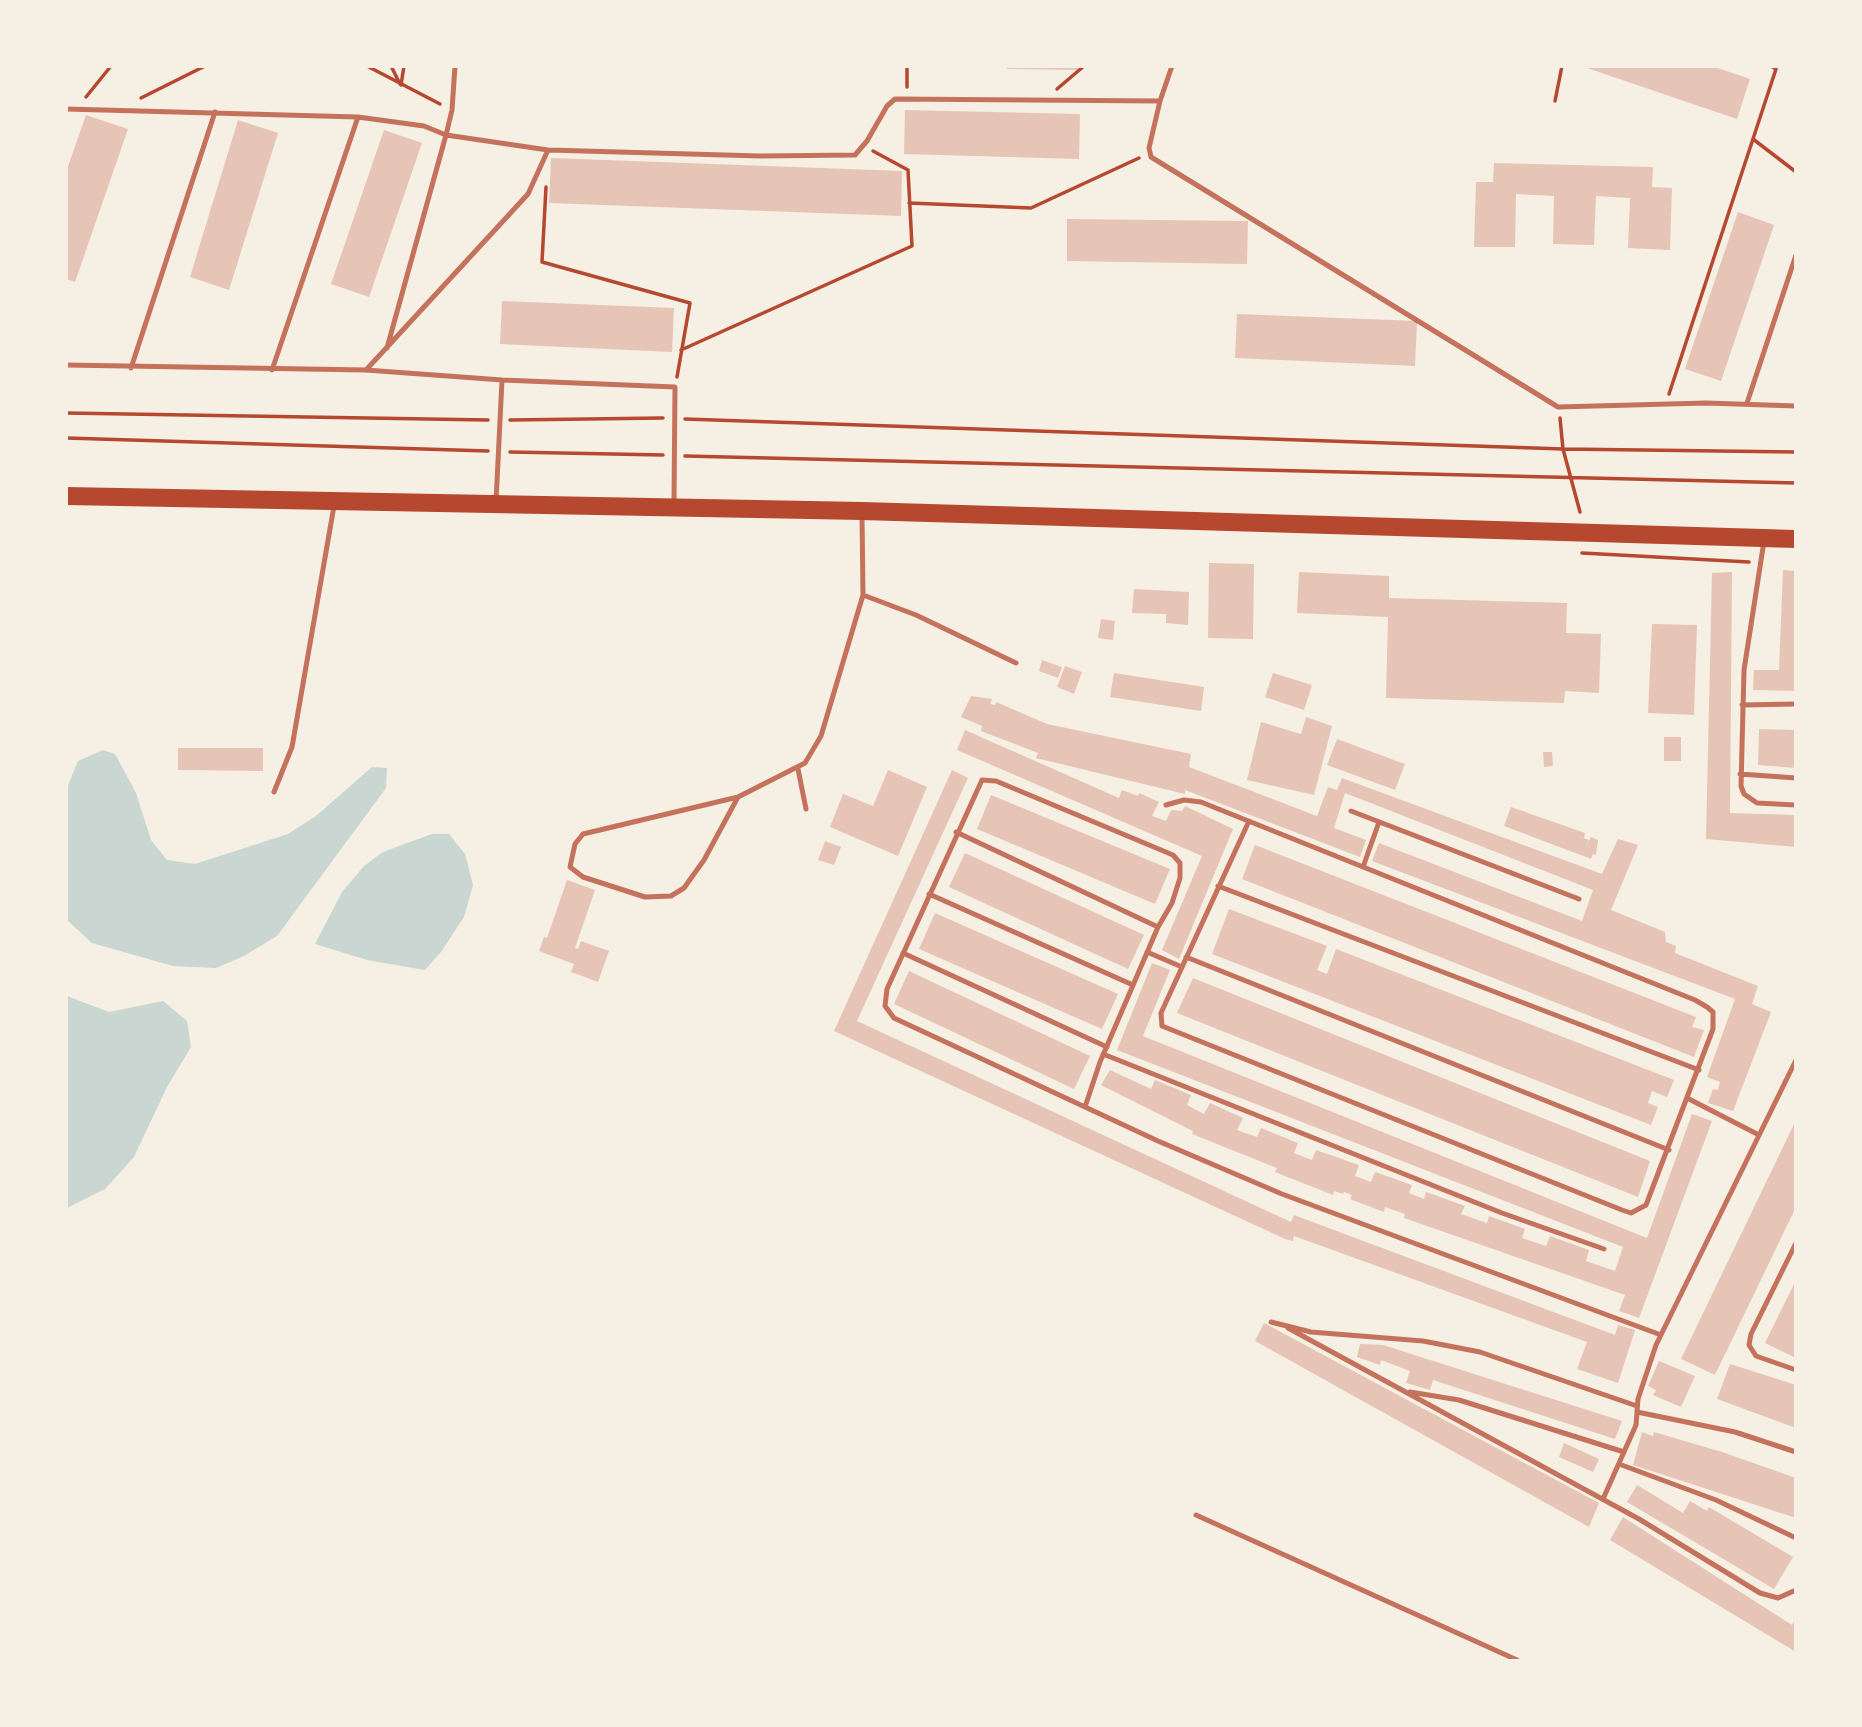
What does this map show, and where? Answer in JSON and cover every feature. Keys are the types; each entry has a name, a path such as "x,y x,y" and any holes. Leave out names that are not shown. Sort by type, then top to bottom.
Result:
{"main road":[{"path":"66,496 674,507 1796,539"}],"lane":[{"path":"387,348 446,135 452,110 455,66"},
{"path":"1172,66 1160,101 1149,148 1151,157 1558,407 1665,404 1796,406"},
{"path":"66,109 358,117 424,126 446,135 548,150 773,156 855,155 887,106 895,99 1160,101"},
{"path":"131,369 215,112"},
{"path":"272,370 358,117"},
{"path":"366,370 528,194 548,150"},
{"path":"1747,404 1796,255"},
{"path":"66,365 131,369 366,370 502,380 675,387 674,507"},
{"path":"495,505 502,380"},
{"path":"274,792 292,747 335,499"},
{"path":"738,797 704,859 684,888 671,896 645,897 583,877 570,867 575,844 583,834 738,797 798,769 812,754 821,736 863,595 862,512"},
{"path":"1765,538 1744,670 1741,786 1749,799 1757,803 1796,805"},
{"path":"863,595 916,615 1016,663"},
{"path":"1742,705 1796,704"},
{"path":"798,769 806,809"},
{"path":"1740,774 1796,778"},
{"path":"1085,1107 1103,1054 1158,927 1172,903 1180,878 1180,863 1173,855 988,779 978,783 903,953 884,997 887,1012 1085,1107 1282,1194 1661,1335"},
{"path":"1166,805 1191,800 1248,821 1707,1007 1715,1020 1689,1099 1646,1205 1631,1213 1622,1210 1167,1031 1160,1020 1248,821"},
{"path":"1351,811 1579,899"},
{"path":"1363,867 1379,822"},
{"path":"956,832 1158,927"},
{"path":"1218,886 1699,1070"},
{"path":"929,894 1133,985"},
{"path":"1147,952 1182,967"},
{"path":"903,953 1107,1047"},
{"path":"1186,957 1669,1150"},
{"path":"1103,1054 1476,1203 1604,1249"},
{"path":"1603,1499 1624,1452 1645,1375 1661,1335 1796,1060"},
{"path":"1689,1099 1759,1135"},
{"path":"1796,1243 1751,1334 1749,1345 1756,1356 1796,1370"},
{"path":"1271,1322 1288,1328 1603,1499 1760,1593 1777,1598 1796,1590"},
{"path":"1288,1328 1423,1341 1480,1352 1637,1409 1735,1432 1796,1452"},
{"path":"1407,1392 1460,1399 1624,1452"},
{"path":"1619,1464 1716,1500 1796,1538"},
{"path":"1196,1515 1517,1661"}],"path":[{"path":"76,109 111,66"},
{"path":"115,110 205,66"},
{"path":"367,66 452,110"},
{"path":"391,66 401,85"},
{"path":"401,85 404,66"},
{"path":"906,99 907,66"},
{"path":"1051,100 1057,89 1084,66"},
{"path":"1555,102 1562,66"},
{"path":"1665,404 1776,69 1771,66"},
{"path":"1753,139 1796,172"},
{"path":"681,350 912,246 908,170 863,146"},
{"path":"548,150 542,262 690,303 675,387"},
{"path":"909,203 1031,208 1150,153"},
{"path":"1558,407 1563,449 1580,512"},
{"path":"66,413 500,420 674,418 1563,449 1796,452"},
{"path":"66,438 1570,480 1796,483"},
{"path":"1580,553 1761,562"}],"shaded area":[{"path":"103,750 115,754 136,793 151,840 167,860 195,864 288,834 316,816 372,767 387,768 386,788 277,936 244,956 216,968 173,966 92,943 67,920 67,788 78,761"},
{"path":"432,834 449,834 465,854 473,885 464,917 441,952 425,970 367,960 315,944 342,892 364,866 383,852"},
{"path":"67,996 109,1012 163,1001 187,1021 191,1047 167,1087 134,1157 105,1189 67,1208"}],"building":[{"path":"1007,66 1078,66 1078,70 1007,69"},
{"path":"1581,66 1712,66 1750,79 1737,119"},
{"path":"905,110 1080,114 1079,159 904,154"},
{"path":"86,115 128,129 75,282 66,279 66,172"},
{"path":"238,120 278,133 229,290 190,277"},
{"path":"384,130 422,143 369,297 331,284"},
{"path":"551,158 902,171 901,216 549,203"},
{"path":"1494,163 1653,167 1652,187 1672,188 1670,250 1628,248 1630,198 1596,196 1594,245 1553,244 1554,196 1516,194 1515,247 1474,247 1476,182 1493,182"},
{"path":"1738,212 1774,225 1721,381 1685,369"},
{"path":"1067,219 1248,221 1247,264 1067,261"},
{"path":"502,301 674,308 672,352 500,344"},
{"path":"1237,314 1417,321 1415,366 1235,358"},
{"path":"1209,563 1254,564 1253,639 1208,638"},
{"path":"1783,570 1796,571 1796,691 1753,690 1754,670 1779,670"},
{"path":"1299,572 1389,576 1389,598 1567,603 1566,633 1601,634 1599,693 1565,691 1564,703 1386,698 1388,617 1297,613"},
{"path":"1732,572 1730,813 1796,815 1796,847 1706,839 1712,573"},
{"path":"1134,589 1189,592 1188,625 1166,623 1166,614 1132,613"},
{"path":"1101,619 1115,621 1113,640 1098,638"},
{"path":"1652,624 1697,625 1694,715 1648,713"},
{"path":"1042,660 1062,667 1058,678 1039,671"},
{"path":"1065,666 1082,672 1074,694 1057,687"},
{"path":"1114,673 1204,687 1201,711 1110,697"},
{"path":"1273,673 1312,685 1304,710 1265,697"},
{"path":"971,696 992,699 990,704 995,705 996,702 1047,724 1191,754 1189,767 1317,816 1328,787 1337,790 1342,778 1602,874 1618,839 1638,845 1611,910 1665,932 1666,942 1676,946 1675,953 1758,986 1752,1004 1771,1012 1733,1111 1708,1103 1713,1089 1718,1090 1720,1082 1707,1077 1735,999 1372,861 1379,843 1582,921 1593,890 1345,793 1334,828 1366,840 1360,857 1185,790 1185,794 1036,758 1038,753 981,731 982,726 961,717"},
{"path":"1306,717 1332,726 1314,795 1247,780 1261,722 1301,734"},
{"path":"1759,729 1796,730 1796,768 1758,765"},
{"path":"965,730 1119,798 1122,790 1138,796 1139,793 1159,802 1152,816 1166,821 1171,810 1182,811 1185,806 1233,829 1179,959 1162,950 1202,856 957,750"},
{"path":"1664,737 1681,737 1681,761 1664,761"},
{"path":"1337,739 1405,764 1395,790 1327,765"},
{"path":"178,748 263,748 263,771 178,770"},
{"path":"1543,752 1552,752 1553,766 1544,767"},
{"path":"888,770 927,787 898,856 830,827 843,794 873,806"},
{"path":"952,770 968,778 857,1021 1291,1222 1294,1215 1615,1335 1618,1325 1635,1330 1618,1383 1577,1369 1587,1342 1294,1236 1293,1241 1285,1239 834,1031"},
{"path":"991,795 1170,869 1155,904 977,829"},
{"path":"1511,807 1585,833 1584,838 1589,840 1585,850 1591,837 1598,840 1596,855 1593,854 1591,859 1504,826"},
{"path":"825,841 841,847 834,865 818,860"},
{"path":"1255,845 1696,1017 1692,1027 1704,1030 1694,1057 1242,879"},
{"path":"965,853 1144,935 1128,969 949,887"},
{"path":"567,880 595,890 575,948 578,949 581,941 609,951 598,982 571,972 574,964 539,951 544,937 547,938"},
{"path":"1229,909 1327,946 1317,970 1327,974 1336,949 1674,1080 1667,1097 1652,1091 1648,1103 1658,1107 1651,1125 1212,954"},
{"path":"935,913 1118,994 1102,1029 919,949"},
{"path":"1152,963 1170,970 1143,1036 1647,1238 1692,1114 1712,1121 1639,1318 1619,1311 1625,1295 1404,1218 1405,1214 1385,1207 1384,1212 1350,1199 1352,1195 1344,1192 1334,1191 1333,1195 1275,1172 1277,1168 1192,1134 1193,1131 1101,1085 1110,1070 1151,1089 1155,1080 1191,1095 1187,1105 1204,1114 1210,1103 1243,1118 1237,1130 1257,1137 1261,1128 1298,1143 1294,1153 1312,1160 1316,1150 1359,1165 1355,1176 1371,1182 1375,1172 1412,1185 1409,1193 1424,1199 1426,1192 1465,1206 1461,1214 1487,1223 1489,1216 1525,1229 1522,1238 1546,1246 1550,1236 1589,1250 1586,1261 1615,1271 1623,1247 1117,1050"},
{"path":"909,971 1090,1056 1074,1089 894,1004"},
{"path":"1193,978 1650,1161 1638,1197 1177,1013"},
{"path":"1796,1120 1796,1207 1715,1375 1681,1359"},
{"path":"1796,1280 1796,1358 1765,1343"},
{"path":"1264,1323 1599,1503 1589,1527 1255,1341"},
{"path":"1360,1344 1383,1345 1622,1421 1615,1439 1433,1380 1430,1390 1406,1383 1410,1371 1381,1360 1380,1365 1357,1357"},
{"path":"1659,1361 1695,1376 1681,1407 1653,1395 1656,1390 1648,1386"},
{"path":"1730,1364 1796,1385 1796,1428 1717,1399"},
{"path":"1642,1432 1653,1436 1654,1432 1722,1452 1796,1478 1796,1518 1633,1465"},
{"path":"1564,1443 1599,1459 1593,1472 1559,1457"},
{"path":"1637,1485 1683,1513 1690,1501 1707,1511 1709,1507 1793,1557 1774,1589 1627,1502"},
{"path":"1623,1517 1792,1625 1796,1618 1796,1652 1610,1540"}]}
